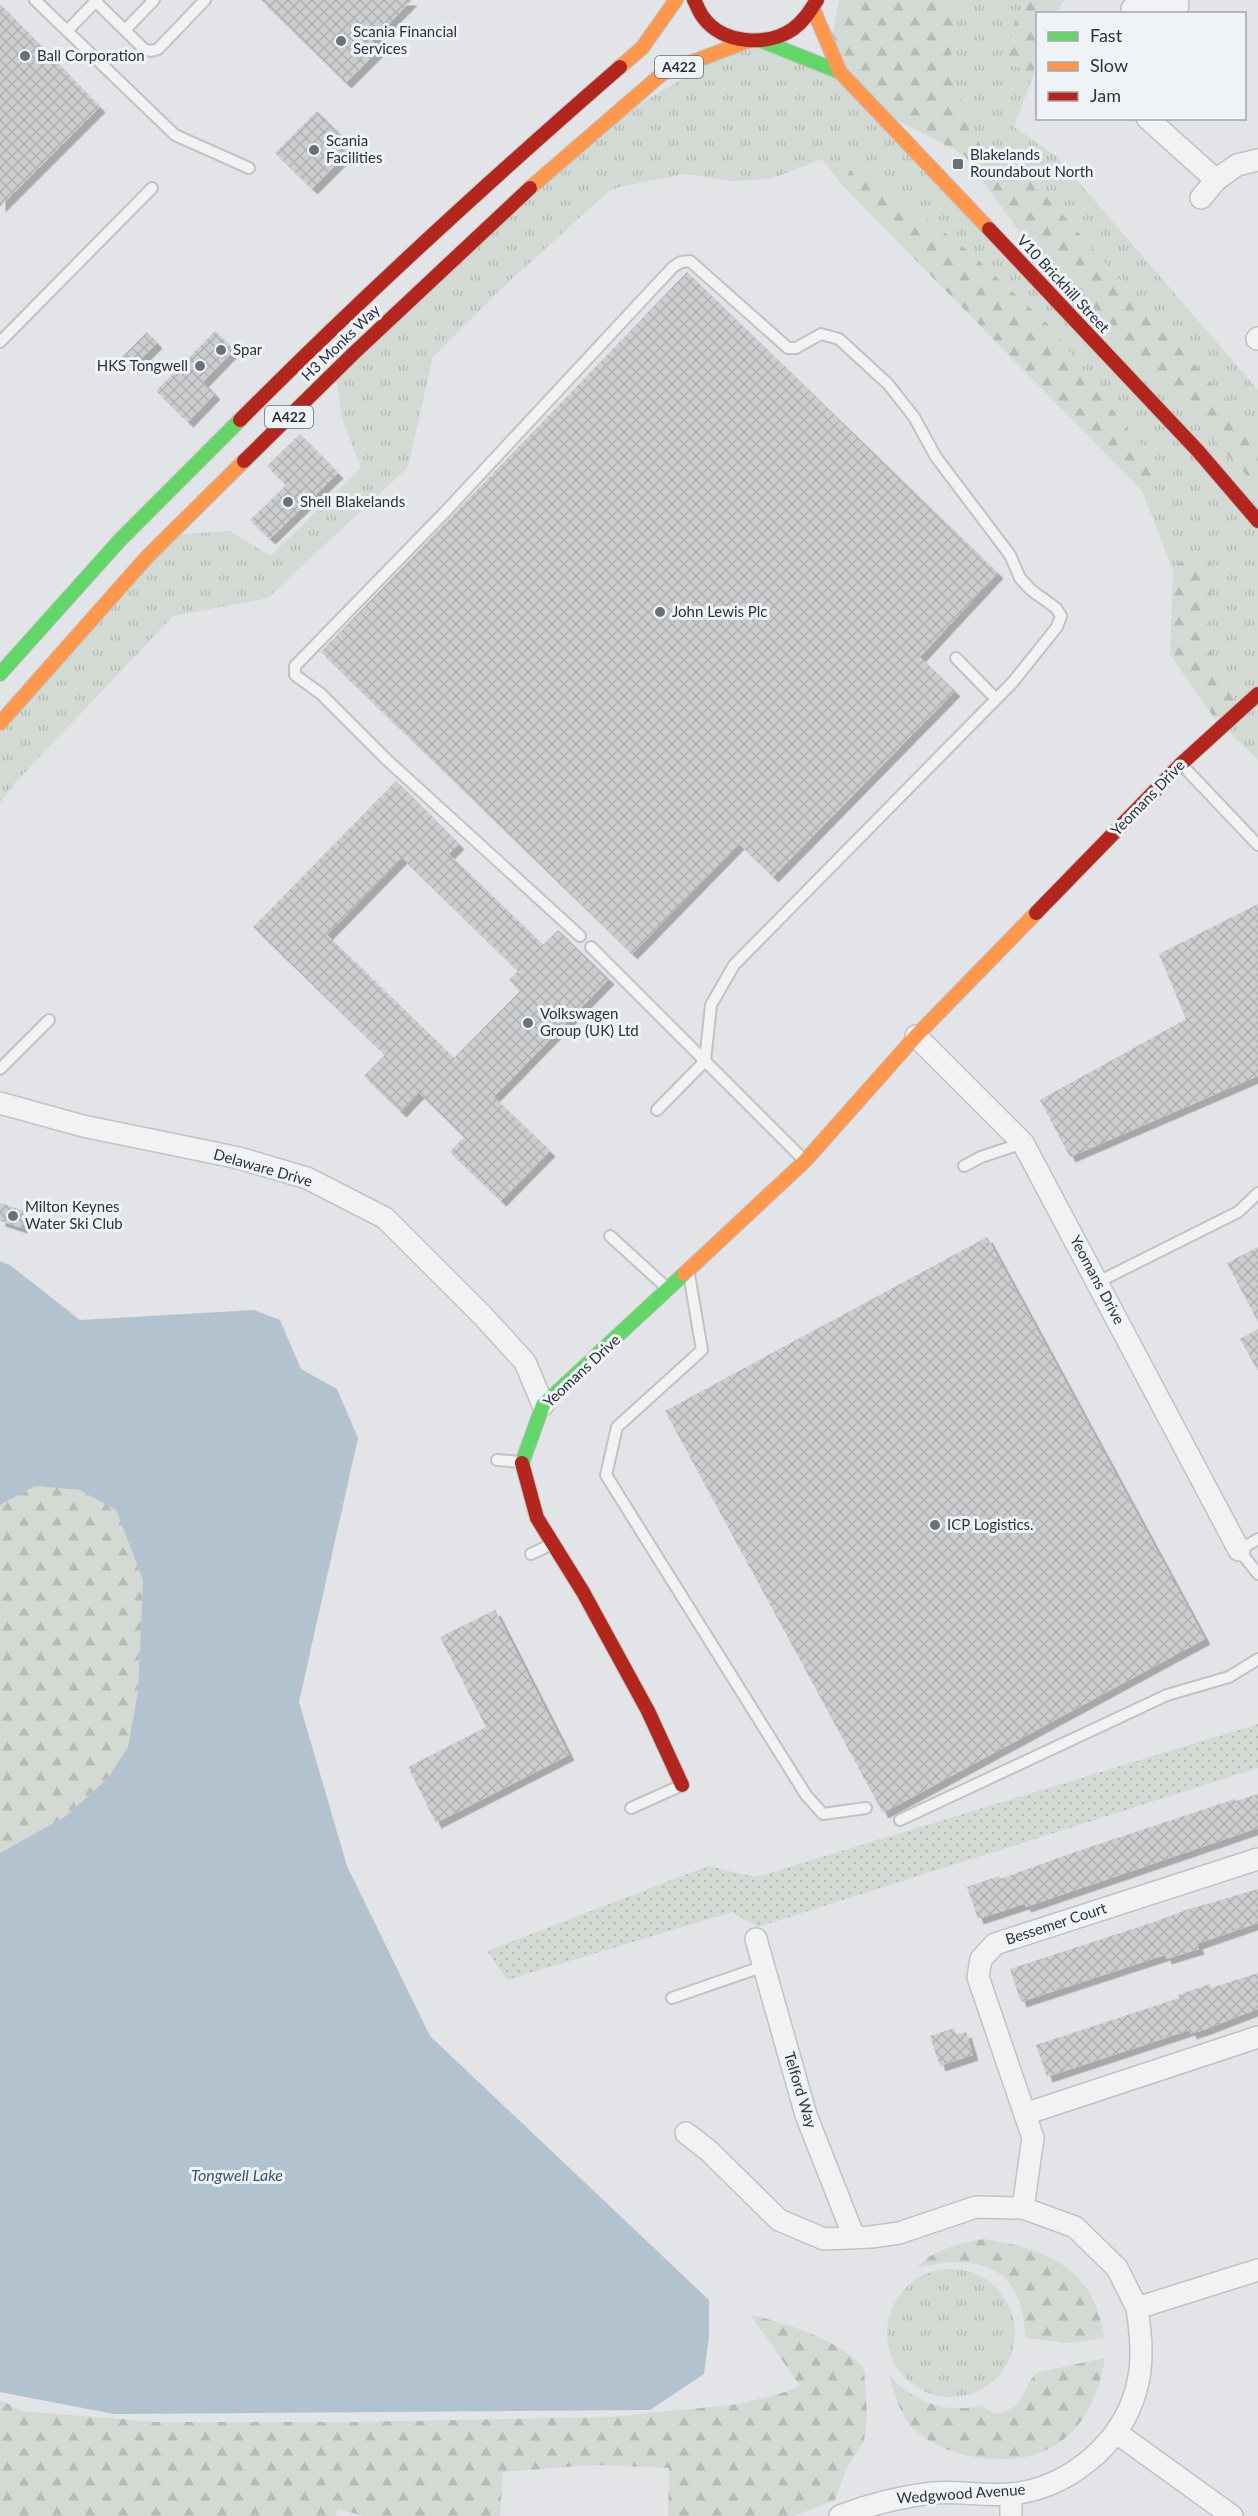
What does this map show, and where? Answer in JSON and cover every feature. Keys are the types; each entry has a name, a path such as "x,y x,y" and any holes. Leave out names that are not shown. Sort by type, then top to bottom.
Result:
{"street":[{"name":"H3 Monks Way","path":"0,674 120,540 334,325 482,187 642,48 676,0"},
{"name":"A422","path":"694,0 708,22 726,35 748,42 762,42 792,31 815,4"},
{"name":"V10 Brickhill Street","path":"815,4 840,72 1198,451 1258,521"},
{"path":"1132,9 1178,7"},
{"name":"H3 Monks Way","path":"0,723 170,534 490,223 663,73 748,42"},
{"name":"V10 Brickhill Street","path":"762,42 840,72"},
{"path":"1148,120 1216,180"},
{"path":"1201,198 1216,180 1237,165 1258,160"},
{"name":"Yeomans Drive","path":"522,1462 543,1405 805,1161 916,1036 1181,764 1258,694"},
{"name":"Yeomans Drive","path":"916,1036 1023,1143 1239,1550"},
{"name":"Delaware Drive","path":"0,1103 83,1126 239,1158 307,1178 385,1218 482,1315 525,1362 543,1405"},
{"path":"522,1462 537,1518 583,1592 648,1711 682,1785"},
{"name":"Bessemer Court","path":"1023,2208 1033,2138 978,1977 981,1959 995,1944 1258,1859"},
{"name":"Telford Way","path":"756,1939 806,2115 855,2237"},
{"path":"1025,2114 1258,2037"},
{"name":"Wedgwood Avenue","path":"686,2133 709,2151 779,2220 824,2239 899,2233 976,2207 1023,2208 1075,2227 1117,2268 1137,2308 1142,2342 1136,2390 1117,2433 1086,2463 1044,2487 1011,2494 934,2493 875,2502 840,2516"},
{"path":"1137,2308 1258,2270"},
{"path":"1117,2433 1232,2516"},
{"path":"1011,2494 1011,2516"}],"lane":[{"path":"67,31 96,0 144,49 151,51 158,49 205,0"},
{"path":"125,30 154,0"},
{"path":"37,1 175,135 249,168"},
{"path":"0,342 152,188"},
{"path":"580,936 386,759 321,694 295,675 295,666 445,512 673,267 681,262 690,261 788,348 796,348 821,334 839,339 857,354 888,384 914,417 936,457 1010,555 1020,578 1031,590 1056,608 1061,616 1057,627 996,699 734,965 711,1005 705,1061 657,1110"},
{"path":"956,658 996,699"},
{"path":"1181,764 1258,844"},
{"path":"591,947 805,1161"},
{"path":"0,1069 49,1020"},
{"path":"964,1166 981,1157 1023,1143"},
{"path":"1098,1282 1238,1212 1258,1193"},
{"path":"610,1236 669,1290"},
{"path":"688,1271 702,1350 617,1427 606,1475 806,1796 823,1814 866,1808"},
{"path":"497,1460 522,1462"},
{"path":"1258,1539 1239,1550 1258,1574"},
{"path":"531,1554 553,1544"},
{"path":"900,1820 1167,1695 1229,1677 1258,1659"},
{"path":"631,1808 682,1785"},
{"path":"672,1998 764,1966"}],"green space":[{"path":"839,0 956,0 950,74 984,154 1022,151 1047,197 1258,436 1258,487 1032,249 964,155 876,109 830,47"},
{"path":"956,0 1028,0 1015,21 1007,63 1034,73 1014,127 1056,156 1258,390 1258,436 1047,197 1022,151 984,154 950,74"},
{"path":"1028,0 1064,0 1056,12 1036,12 1034,73 1006,63 1015,21"},
{"path":"748,41 840,72 1038,280 1032,249 1258,487 1258,760 1223,726 1238,709 1215,667 1208,635 1213,572 1188,553 1173,570 1142,491 1160,468 1137,442 1049,325 967,250 855,162 842,185 822,159 771,179 733,181 685,174 623,186 609,191 503,287 433,357 408,467 268,598 173,616 14,784 0,803 0,723 170,535 230,531 270,556 361,468 342,418 335,371 596,129"},
{"path":"855,162 967,250 1049,325 1137,442 1161,468 1142,491 842,185"},
{"path":"1208,550 1213,572 1208,635 1215,667 1239,709 1215,719 1170,655 1173,570 1188,553"},
{"path":"35,1486 80,1490 116,1510 143,1580 138,1691 128,1747 108,1778 66,1816 0,1853 0,1505"},
{"path":"1258,1724 1258,1768 758,1927 732,1912 507,1980 487,1951 708,1866 756,1877"},
{"path":"985,2239 1029,2249 1065,2266 1079,2278 1090,2294 1099,2314 1104,2338 1067,2343 1026,2338 1017,2297 1014,2289 1004,2277 984,2266 962,2262 917,2268 939,2252"},
{"path":"951,2269 976,2274 996,2288 1010,2308 1015,2333 1010,2358 996,2378 976,2392 951,2397 926,2392 906,2378 892,2358 887,2333 892,2308 906,2288 926,2274"},
{"path":"750,2314 826,2340 864,2368 867,2414 864,2441 847,2467 835,2500 794,2516 668,2516 669,2468 593,2465 503,2472 500,2516 364,2516 338,2509 336,2516 0,2516 0,2400 23,2411 156,2422 354,2422 610,2417 740,2404 800,2386"},
{"path":"1105,2358 1099,2384 1090,2406 1078,2425 1064,2439 1046,2450 1025,2457 1002,2459 958,2453 923,2437 910,2425 903,2414 888,2374 908,2392 930,2403 955,2408 982,2405 989,2411 998,2413 1017,2404 1038,2372"}],"water":[{"name":"Tongwell Lake","path":"0,1261 10,1265 80,1320 254,1310 280,1320 301,1369 337,1389 358,1438 299,1702 347,1866 430,2036 709,2300 709,2337 704,2374 650,2410 114,2414 0,2392 0,1853 66,1816 108,1778 128,1747 138,1691 143,1580 116,1510 80,1490 35,1486 0,1505"}],"building":[{"path":"261,0 412,0 372,41 380,49 346,83"},
{"name":"Ball Corporation","path":"0,4 100,107 0,207"},
{"name":"Scania Facilities","path":"317,111 354,147 312,189 275,153"},
{"name":"John Lewis Plc","path":"687,272 998,573 920,657 955,691 773,877 739,844 632,954 321,652"},
{"name":"HKS Tongwell","path":"215,331 234,350 203,382 215,394 188,422 156,391"},
{"path":"147,332 157,343 132,368 122,357"},
{"name":"Shell Blakelands","path":"300,434 338,473 270,539 250,520 286,485 267,466"},
{"name":"Volkswagen Group (UK) Ltd","path":"396,781 459,844 449,854 543,945 558,930 609,979 494,1097 550,1151 501,1201 450,1152 464,1137 419,1093 401,1112 364,1076 385,1055 253,927","holes":["402,858 518,971 509,980 520,991 454,1058 327,935"]},
{"path":"1258,904 1258,1076 1070,1157 1040,1100 1186,1019 1159,954"},
{"name":"Milton Keynes Water Ski Club","path":"0,1203 27,1212 22,1228 0,1221"},
{"name":"ICP Logistics.","path":"987,1237 1205,1639 883,1813 665,1411"},
{"path":"1258,1247 1258,1322 1227,1263"},
{"path":"1258,1329 1258,1371 1240,1339"},
{"path":"495,1610 569,1755 436,1823 408,1767 486,1727 440,1637"},
{"path":"1258,1794 1258,1828 1026,1907 1024,1904 978,1919 967,1887 999,1876 1000,1879 1235,1799 1236,1801"},
{"path":"1258,1889 1258,1923 1197,1944 1199,1949 1166,1959 1165,1955 1021,2002 1010,1969 1186,1910"},
{"path":"1258,1973 1258,2009 1191,2034 1190,2030 1047,2077 1036,2045 1179,1998 1178,1995 1210,1984 1211,1988"},
{"path":"954,2028 956,2035 966,2032 973,2055 940,2066 930,2036"}],"traffic: fast":[{"path":"762,41 840,72"},
{"path":"0,674 120,540 240,420"},
{"path":"522,1463 543,1405 684,1274"}],"traffic: slow":[{"path":"620,67 642,48 676,0"},
{"path":"813,9 840,72 989,229"},
{"path":"530,188 663,73 748,41"},
{"path":"0,723 147,557 244,461"},
{"path":"684,1274 805,1161 916,1036 1036,913"}],"traffic: jam":[{"path":"694,0 700,13 711,26 721,33 745,40 771,39 793,29 804,19 817,0"},
{"path":"240,420 427,240 620,67"},
{"path":"244,461 354,353 530,188"},
{"path":"989,229 1198,451 1258,521"},
{"path":"1036,913 1181,764 1258,694"},
{"path":"522,1463 537,1518 583,1592 648,1711 682,1785"}],"place":[{"name":"Scania Financial Services","path":"341,41"},
{"name":"Ball Corporation","path":"25,56"},
{"name":"Scania Facilities","path":"314,150"},
{"name":"Blakelands Roundabout North","path":"958,164"},
{"name":"Spar","path":"221,350"},
{"name":"HKS Tongwell","path":"200,366"},
{"name":"Shell Blakelands","path":"288,502"},
{"name":"John Lewis Plc","path":"660,612"},
{"name":"Volkswagen Group (UK) Ltd","path":"528,1023"},
{"name":"Milton Keynes Water Ski Club","path":"13,1216"},
{"name":"ICP Logistics.","path":"935,1525"}]}
